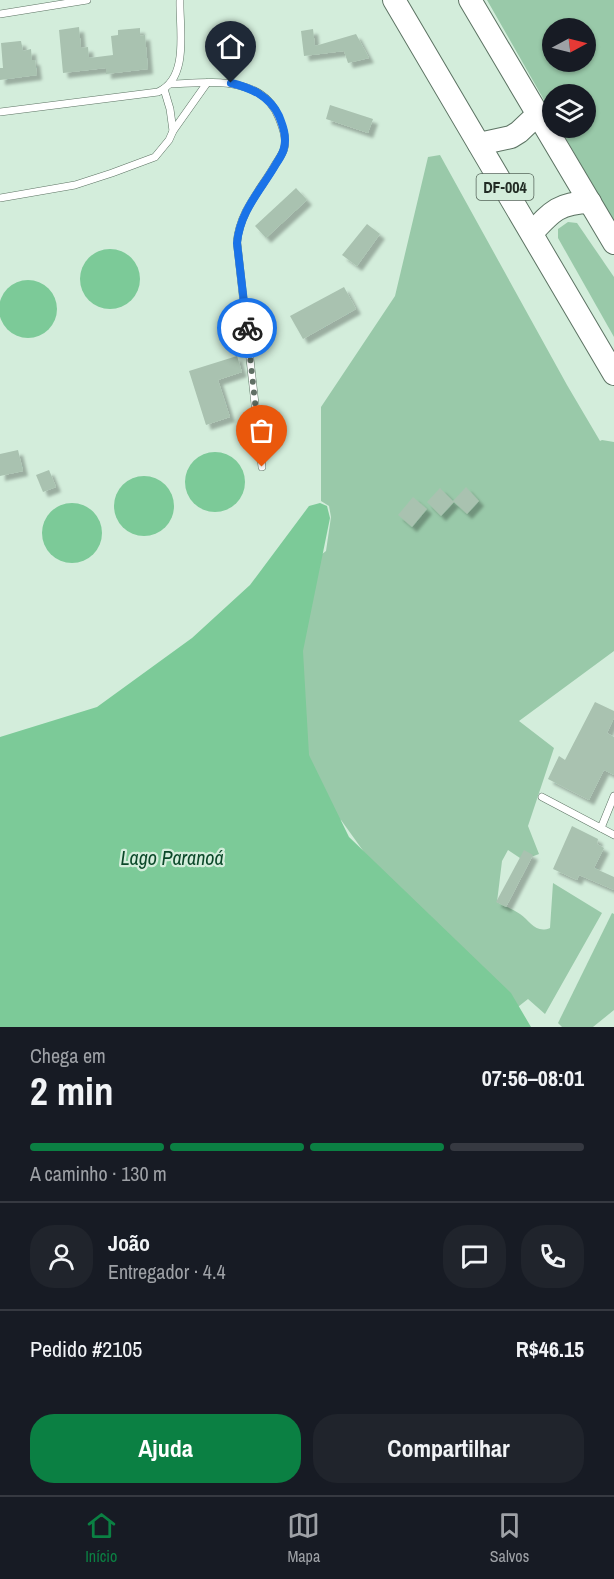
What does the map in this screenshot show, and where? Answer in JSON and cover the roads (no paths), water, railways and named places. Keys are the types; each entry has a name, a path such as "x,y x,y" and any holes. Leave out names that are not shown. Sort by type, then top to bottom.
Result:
{"highway":[{"name":"DF-004","path":"394,0 614,374"},
{"path":"470,0 614,243"},
{"path":"479,144 511,137 538,114"},
{"path":"532,233 545,218 558,208 572,203 590,202"}],"lane":[{"path":"0,14 87,0"},
{"path":"173,132 167,86 180,59 180,0"},
{"path":"0,198 75,185 154,157 164,147 207,83"},
{"path":"0,112 158,92 167,86 207,83 231,83 259,93 277,112 285,132 284,150 249,204 240,225 237,243 262,467"},
{"path":"601,828 614,796"},
{"path":"542,797 614,835"}],"water":[{"path":"110,249 131,258 140,279 131,300 110,309 89,300 80,279 89,258"},
{"path":"22,280 34,280 44,284 53,293 57,315 49,330 34,338 22,338 12,334 3,325 -1,315 -1,303 3,293 12,284"},
{"path":"215,452 232,457 240,465 245,482 240,499 232,507 215,512 198,507 190,499 185,482 190,465 198,457"},
{"path":"144,476 165,485 174,506 165,527 144,536 123,527 114,506 123,485"},
{"path":"72,503 89,508 97,516 102,533 97,550 89,558 72,563 55,558 47,550 42,533 47,516 55,508"},
{"name":"Lago Paranoá","path":"320,503 327,506 330,518 303,651 309,755 349,837 511,993 531,1027 0,1027 0,737 97,707 192,638 250,585 309,506"}]}
